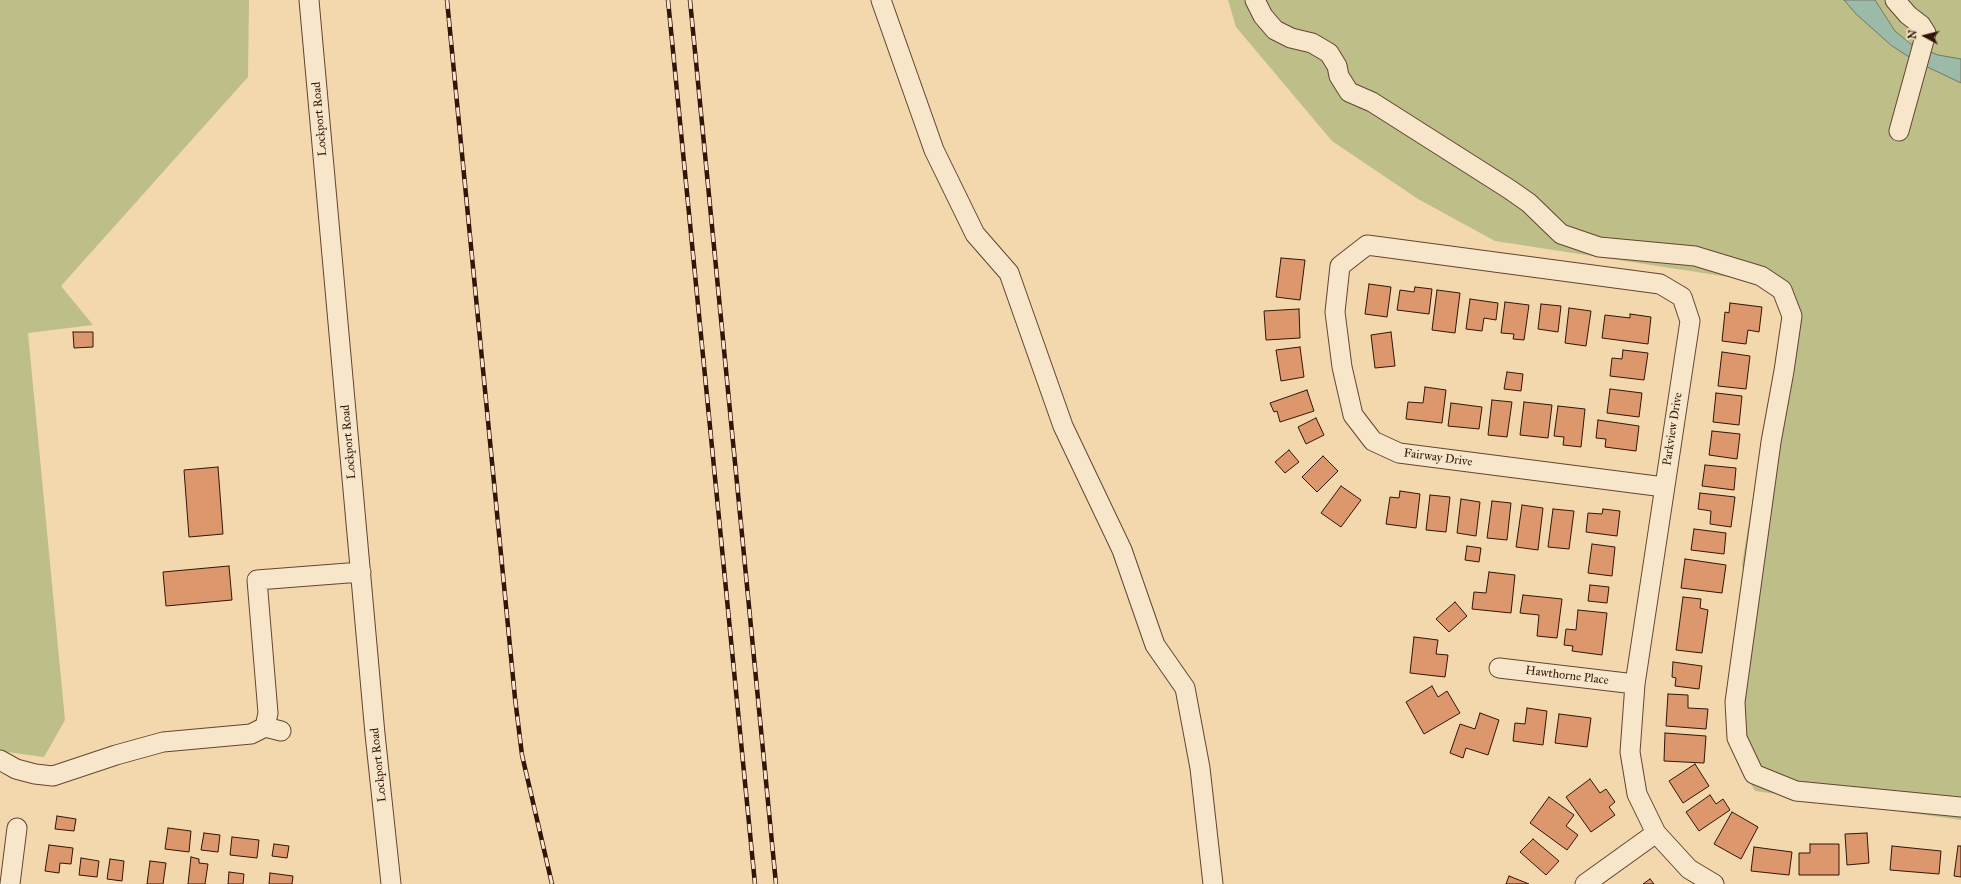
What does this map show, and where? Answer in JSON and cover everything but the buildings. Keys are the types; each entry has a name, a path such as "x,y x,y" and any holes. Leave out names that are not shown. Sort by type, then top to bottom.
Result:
{"street":[{"name":"Lockport Road","path":"309,0 391,884"},
{"path":"880,0 934,150 975,234 1009,273 1063,426 1122,550 1155,645 1185,688 1200,768 1213,884"},
{"path":"1255,0 1263,16 1275,30 1291,38 1312,43 1329,53 1337,66 1339,76 1349,92 1372,102 1382,110 1509,189 1529,203 1561,234 1599,247 1695,256 1760,276 1782,290 1792,316 1771,442 1735,702 1737,738 1754,774 1796,790 1961,807"},
{"path":"1895,0 1926,33 1926,38 1899,131"},
{"name":"Parkview Drive","path":"1340,266 1367,245 1660,284 1682,297 1690,321 1635,684 1630,752 1638,794 1656,833 1689,869 1714,884"},
{"name":"Fairway Drive","path":"1340,266 1335,312 1342,367 1354,416 1373,441 1399,453 1664,487"},
{"path":"0,760 16,769 35,774 53,776 116,755 163,742 251,734 273,729 268,713 257,580 361,572"},
{"name":"Hawthorne Place","path":"1499,668 1635,684"},
{"path":"10,884 17,828"},
{"path":"1585,884 1656,833"}],"green space":[{"path":"0,0 249,0 248,77 61,286 93,325 28,333 65,720 44,757 0,751"},
{"path":"1228,0 1961,0 1961,820 1755,791 1731,749 1731,664 1743,570 1742,564 1784,309 1779,294 1761,284 1742,279 1495,241 1418,199 1332,141 1236,27"}],"shaded area":[{"path":"1844,0 1875,0 1895,31 1912,45 1938,55 1961,59 1961,83 1917,62 1892,46 1856,14"}],"railway":[{"path":"447,0 515,698 522,755 552,884"},
{"path":"668,0 755,884"},
{"path":"690,0 776,884"}]}
